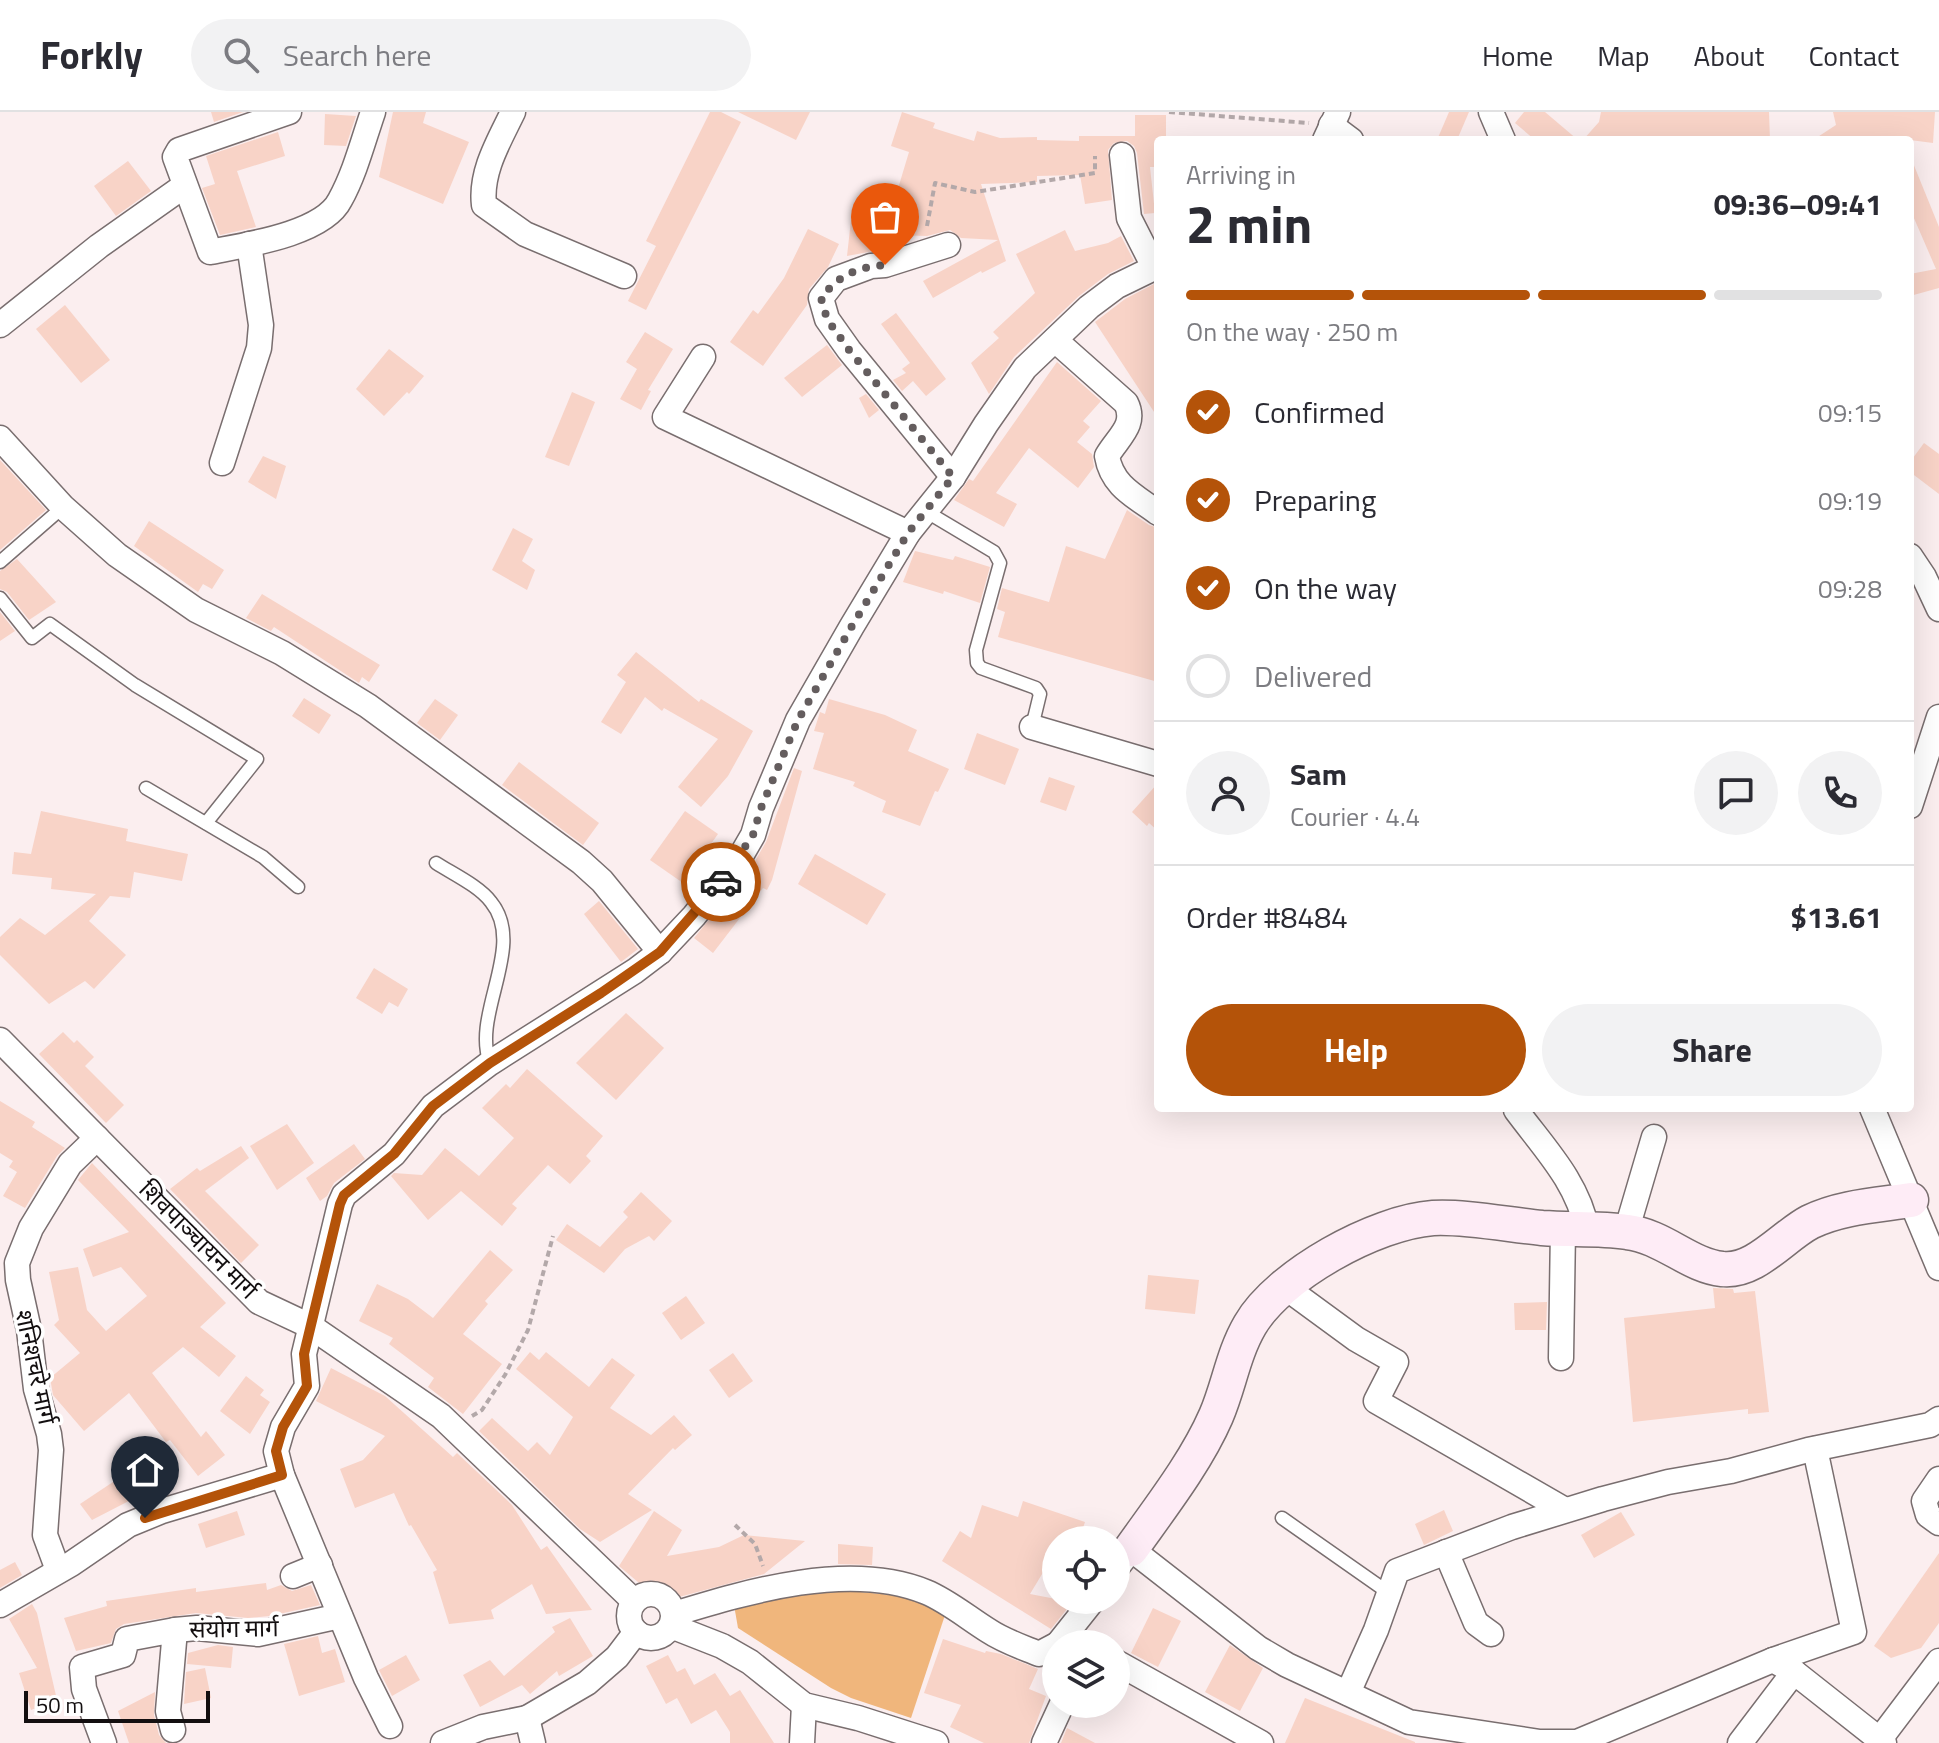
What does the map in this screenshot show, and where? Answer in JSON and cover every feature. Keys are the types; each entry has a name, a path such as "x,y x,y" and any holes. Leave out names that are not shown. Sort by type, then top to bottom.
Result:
{"street":[{"path":"289,112 179,150 175,157 210,252 306,227 327,216 340,202 373,112"},
{"path":"513,112 494,151 482,189 484,205 525,234 624,276"},
{"path":"1491,112 1501,136"},
{"path":"1122,155 1129,218 1154,262"},
{"path":"0,325 99,246 184,186"},
{"path":"222,463 259,348 261,325 249,244"},
{"path":"948,245 836,279 821,298 827,319 849,350 953,477"},
{"path":"390,1726 340,1616 282,1475 276,1451 283,1427 307,1386 304,1354 344,1195 394,1154 433,1106 490,1063 660,952 694,916 738,861 753,835 798,720 908,533 953,477 1025,368 1089,307 1117,286 1154,267"},
{"path":"1055,340 1126,403 1131,414 1129,423 1107,456 1110,473 1122,487 1154,510"},
{"path":"703,357 665,417 908,533"},
{"path":"0,438 63,507 117,555 155,583 196,610 282,653 368,706 581,862 602,881 660,952"},
{"path":"1914,562 1939,609"},
{"path":"1914,794 1939,717"},
{"path":"1032,727 1154,763"},
{"name":"शिवपाञ्चायन मार्ग","path":"0,1040 259,1302 310,1326 413,1395 454,1428 634,1601"},
{"path":"1518,1112 1571,1183 1583,1209 1575,1230 1561,1358"},
{"path":"1874,1112 1939,1268"},
{"path":"1626,1232 1654,1137"},
{"name":"शनिशचरे मार्ग","path":"58,1570 45,1535 51,1450 49,1434 36,1389 17,1263 31,1228 70,1164 97,1138"},
{"path":"1130,1551 1176,1486 1216,1417 1239,1344 1252,1321 1285,1287 1332,1254 1367,1236 1400,1224 1435,1218 1626,1232 1649,1237 1699,1262 1722,1269 1745,1267 1788,1234 1814,1220 1839,1212 1911,1200"},
{"path":"1285,1287 1356,1339 1396,1362 1376,1401 1565,1510"},
{"path":"1348,1693 1397,1571 1565,1510 1668,1482 1731,1471 1815,1449 1930,1425 1939,1419"},
{"path":"1130,1563 1287,1665 1409,1722 1540,1742 1577,1742 1784,1666 1854,1632 1815,1449"},
{"path":"0,1605 71,1564 128,1525 162,1511 282,1475"},
{"path":"1939,1479 1924,1501 1928,1515 1939,1523"},
{"path":"1446,1552 1476,1623 1491,1634"},
{"path":"293,1576 320,1565"},
{"path":"672,1620 771,1587 842,1580 899,1582 930,1594 993,1634 1042,1653"},
{"path":"647,1594 661,1596 672,1606 672,1620 667,1632 655,1638 636,1632 629,1621 634,1601 647,1594"},
{"name":"संयोग मार्ग","path":"104,1743 84,1689 82,1667 123,1655 127,1639 197,1628 258,1634 340,1616"},
{"path":"672,1620 750,1662 804,1705 858,1718 936,1743"},
{"name":"संयोग मार्ग","path":"175,1630 176,1716"},
{"path":"443,1743 483,1727 527,1718 587,1683 617,1657 636,1632"},
{"path":"1784,1666 1880,1742 1939,1661"},
{"path":"1740,1743 1784,1666"},
{"path":"1130,1670 1261,1743"},
{"path":"802,1743 804,1705"},
{"path":"527,1718 533,1743"},
{"path":"1044,1743 1056,1718"}],"lane":[{"path":"0,562 63,507"},
{"path":"927,512 994,552 1000,563 976,650 977,663 981,668 1036,688 1040,694 1032,727"},
{"path":"0,598 32,638 50,624 135,685 257,759 206,823"},
{"path":"146,788 263,857 298,887"},
{"path":"436,863 489,899 498,911 502,962 485,1034 485,1051 490,1063"},
{"path":"1282,1518 1389,1593"}],"path":[{"path":"1169,112 1336,129"},
{"path":"923,253 935,183 975,192 1018,187 1095,173 1095,156 1122,155"},
{"path":"454,1428 482,1410 519,1349 528,1330 553,1236"},
{"path":"735,1525 755,1544 771,1587"}],"shaded area":[{"path":"850,1591 903,1596 947,1609 911,1718 831,1688 738,1628 734,1605 785,1595"}],"building":[{"path":"211,112 243,112 214,122"},
{"path":"393,112 426,112 423,123 469,142 443,204 379,177"},
{"path":"710,112 721,112 741,122 646,310 628,301 656,246 646,241"},
{"path":"738,112 810,112 796,140"},
{"path":"902,112 935,123 933,128 974,141 977,131 1000,138 1037,137 1037,140 1079,141 1079,136 1135,136 1135,115 1166,115 1166,136 1154,136 1154,167 1150,167 1154,213 1144,214 1137,153 1127,141 1114,143 1108,150 1112,200 1085,204 1080,175 1037,176 1037,182 981,184 1006,261 933,298 923,281 998,240 961,238 950,230 927,236 892,235 890,248 847,256 851,220 887,225 909,152 891,146"},
{"path":"1449,112 1469,112 1459,136 1439,136"},
{"path":"1524,112 1545,112 1573,136 1530,136 1515,123"},
{"path":"1601,112 1769,112 1770,136 1587,136 1599,122"},
{"path":"1833,112 1935,112 1933,143 1914,141 1914,136 1819,136 1836,125"},
{"path":"325,114 356,116 346,146 324,145"},
{"path":"278,132 285,156 237,171 256,227 220,235 202,188 215,184 206,156"},
{"path":"128,161 151,191 116,216 94,186"},
{"path":"1914,165 1939,227 1939,288 1914,295 1914,273 1936,269 1914,218"},
{"path":"808,229 839,244 828,267 809,289 807,305 763,366 730,342 753,310 758,314 784,278"},
{"path":"1065,230 1075,251 1108,243 1121,236 1134,261 1108,274 1079,296 1014,357 989,394 971,363 999,338 993,332 1035,293 1016,254"},
{"path":"1154,284 1154,412 1095,322 1125,299"},
{"path":"65,305 110,360 81,383 36,329"},
{"path":"896,313 946,379 926,396 913,381 902,391 893,380 906,373 902,369 910,363 881,324"},
{"path":"645,332 673,349 648,390 651,391 641,410 620,399 637,369 626,362"},
{"path":"827,345 842,365 802,397 784,378"},
{"path":"389,349 424,376 384,416 356,389"},
{"path":"1057,362 1101,401 1083,421 1090,427 1077,442 1092,454 1094,467 1078,488 1029,448 996,493 1017,504 1004,527 954,500 969,479 973,481"},
{"path":"572,392 595,402 569,466 545,457"},
{"path":"866,394 879,410 869,418 859,398"},
{"path":"1924,443 1939,454 1939,494 1914,475 1914,457"},
{"path":"263,456 286,466 276,499 248,482"},
{"path":"0,460 46,510 0,550"},
{"path":"1127,510 1154,527 1154,681 998,637 1005,612 997,609 1002,588 1049,602 1066,546 1105,559"},
{"path":"149,521 224,570 212,589 203,584 198,592 134,546"},
{"path":"513,528 533,539 522,561 535,570 527,590 492,570"},
{"path":"915,551 953,560 955,556 990,567 980,603 903,582"},
{"path":"17,559 56,602 29,620 7,592 0,589 0,571"},
{"path":"262,594 380,665 369,682 362,677 359,683 274,627 271,631 246,618"},
{"path":"0,612 15,631 0,641"},
{"path":"636,652 699,702 701,699 753,731 728,776 701,807 678,787 718,739 664,708 662,711 645,697 621,734 601,722 626,682 617,675"},
{"path":"304,698 331,715 319,734 292,716"},
{"path":"435,699 458,715 440,740 417,723"},
{"path":"829,699 885,715 917,730 908,751 949,769 938,792 935,791 920,826 882,812 886,801 853,786 855,782 813,769 824,733 814,731 820,712 825,714"},
{"path":"977,733 1019,749 1005,785 964,769"},
{"path":"519,762 599,823 583,845 502,785"},
{"path":"794,768 802,771 772,880 713,953 694,938 751,868 766,842"},
{"path":"1049,777 1075,786 1066,811 1040,802"},
{"path":"1154,787 1154,827 1149,823 1147,826 1132,812"},
{"path":"41,811 128,829 126,841 188,854 182,881 134,872 130,898 110,896 89,921 126,955 94,989 85,981 49,1004 0,955 0,937 20,918 45,935 96,894 51,889 52,878 12,874 14,852 31,854"},
{"path":"685,811 718,834 683,883 650,860"},
{"path":"815,854 886,894 867,925 798,884"},
{"path":"599,901 638,949 621,962 584,914"},
{"path":"374,968 408,989 398,1007 389,1002 382,1014 356,998"},
{"path":"626,1013 664,1048 616,1100 576,1063"},
{"path":"63,1032 74,1043 77,1040 94,1057 85,1066 124,1105 106,1123 39,1054"},
{"path":"527,1069 603,1136 586,1156 591,1161 570,1184 548,1165 512,1204 517,1208 502,1226 461,1191 428,1220 391,1176 394,1173 422,1175 445,1148 479,1176 514,1138 482,1108 506,1084 510,1088"},
{"path":"0,1101 35,1122 32,1127 65,1148 25,1208 3,1196 17,1172 9,1167 13,1161 0,1153"},
{"path":"287,1124 314,1163 277,1190 250,1146"},
{"path":"354,1144 365,1159 334,1183 327,1196 320,1201 306,1178"},
{"path":"241,1146 249,1158 205,1191 259,1245 241,1263 170,1189 197,1168 200,1171"},
{"path":"92,1163 226,1303 200,1327 236,1356 219,1377 183,1347 152,1373 201,1437 206,1431 225,1455 198,1476 170,1440 166,1442 129,1393 84,1431 53,1395 50,1378 80,1353 54,1325 59,1320 49,1272 78,1267 87,1310 106,1331 147,1296 121,1267 93,1277 83,1249 129,1232 78,1180"},
{"path":"641,1192 672,1221 654,1241 649,1236 625,1249 604,1273 556,1240 567,1224 600,1247 628,1217 623,1212"},
{"path":"490,1250 513,1270 485,1301 488,1304 463,1334 502,1364 463,1414 428,1387 434,1378 389,1344 393,1338 359,1321 377,1284 408,1299 433,1318"},
{"path":"1148,1275 1199,1280 1195,1314 1145,1309"},
{"path":"1713,1288 1733,1289 1734,1293 1755,1291 1769,1412 1748,1414 1748,1409 1633,1422 1624,1318 1715,1308"},
{"path":"686,1296 705,1323 681,1340 662,1313"},
{"path":"1547,1302 1546,1330 1515,1330 1514,1303"},
{"path":"530,1352 539,1360 546,1352 589,1387 612,1358 635,1375 610,1408 651,1435 674,1415 692,1435 675,1450 673,1448 628,1494 652,1510 600,1542 580,1529 479,1431 492,1418 528,1451 537,1442 550,1455 573,1417 516,1369"},
{"path":"733,1353 753,1381 729,1398 709,1370"},
{"path":"331,1368 385,1396 453,1457 457,1453 512,1505 541,1550 547,1546 592,1610 546,1614 532,1584 491,1610 494,1619 449,1624 433,1572 437,1570 409,1526 394,1493 355,1508 340,1469 363,1460 385,1436 316,1401"},
{"path":"246,1376 264,1390 260,1395 270,1402 250,1434 220,1411"},
{"path":"139,1456 156,1487 92,1520 80,1504 116,1480 111,1470"},
{"path":"1023,1501 1085,1522 1084,1526 1042,1526 1042,1574 1030,1594 1042,1596 1042,1614 1063,1614 1051,1629 942,1561 960,1531 971,1538 982,1505 1018,1517"},
{"path":"1444,1510 1453,1531 1424,1545 1415,1524"},
{"path":"237,1511 245,1535 206,1548 198,1524"},
{"path":"654,1511 682,1530 667,1556 719,1547 744,1535 805,1541 764,1574 679,1597 651,1580 645,1588 619,1566"},
{"path":"1621,1512 1635,1535 1594,1558 1581,1535"},
{"path":"838,1544 873,1547 872,1565 838,1564"},
{"path":"1939,1553 1939,1623 1921,1648 1891,1658 1874,1646"},
{"path":"15,1562 22,1575 0,1588 0,1570"},
{"path":"266,1583 267,1590 281,1585 292,1591 311,1585 320,1605 270,1616 248,1618 196,1613 124,1624 116,1629 111,1643 76,1651 64,1618 107,1606 106,1601 196,1588 196,1592"},
{"path":"32,1604 37,1613 57,1700 31,1710 19,1673 37,1668 9,1619"},
{"path":"1153,1608 1181,1621 1158,1667 1131,1653"},
{"path":"570,1618 593,1656 559,1676 557,1671 530,1694 522,1685 480,1707 463,1675 490,1660 504,1676 555,1632 552,1627"},
{"path":"318,1636 322,1653 335,1649 345,1682 299,1696 284,1644"},
{"path":"943,1639 985,1653 1001,1654 1038,1669 1029,1689 1042,1694 1042,1707 1029,1743 984,1743 950,1727 961,1705 924,1693"},
{"path":"218,1645 233,1647 231,1668 187,1664 188,1653"},
{"path":"1230,1645 1263,1668 1240,1711 1205,1692"},
{"path":"406,1655 420,1680 392,1696 379,1670"},
{"path":"668,1655 677,1672 685,1668 694,1685 715,1673 730,1696 740,1690 774,1743 730,1743 730,1732 716,1710 691,1724 677,1698 666,1704 646,1666"},
{"path":"205,1668 211,1698 184,1704 186,1672"},
{"path":"155,1692 154,1715 159,1735 166,1743 129,1743 118,1711"},
{"path":"1305,1698 1415,1742 1415,1743 1285,1743"},
{"path":"1067,1728 1095,1743 1061,1743"}],"way so far":[{"path":"721,882 753,835 798,720 908,533 953,477 827,319 821,298 836,279 871,266 885,265"}],"route":[{"path":"145,1518 282,1475 276,1451 278,1438 307,1386 304,1354 344,1195 394,1154 433,1106 490,1063 660,952 721,882"}]}
